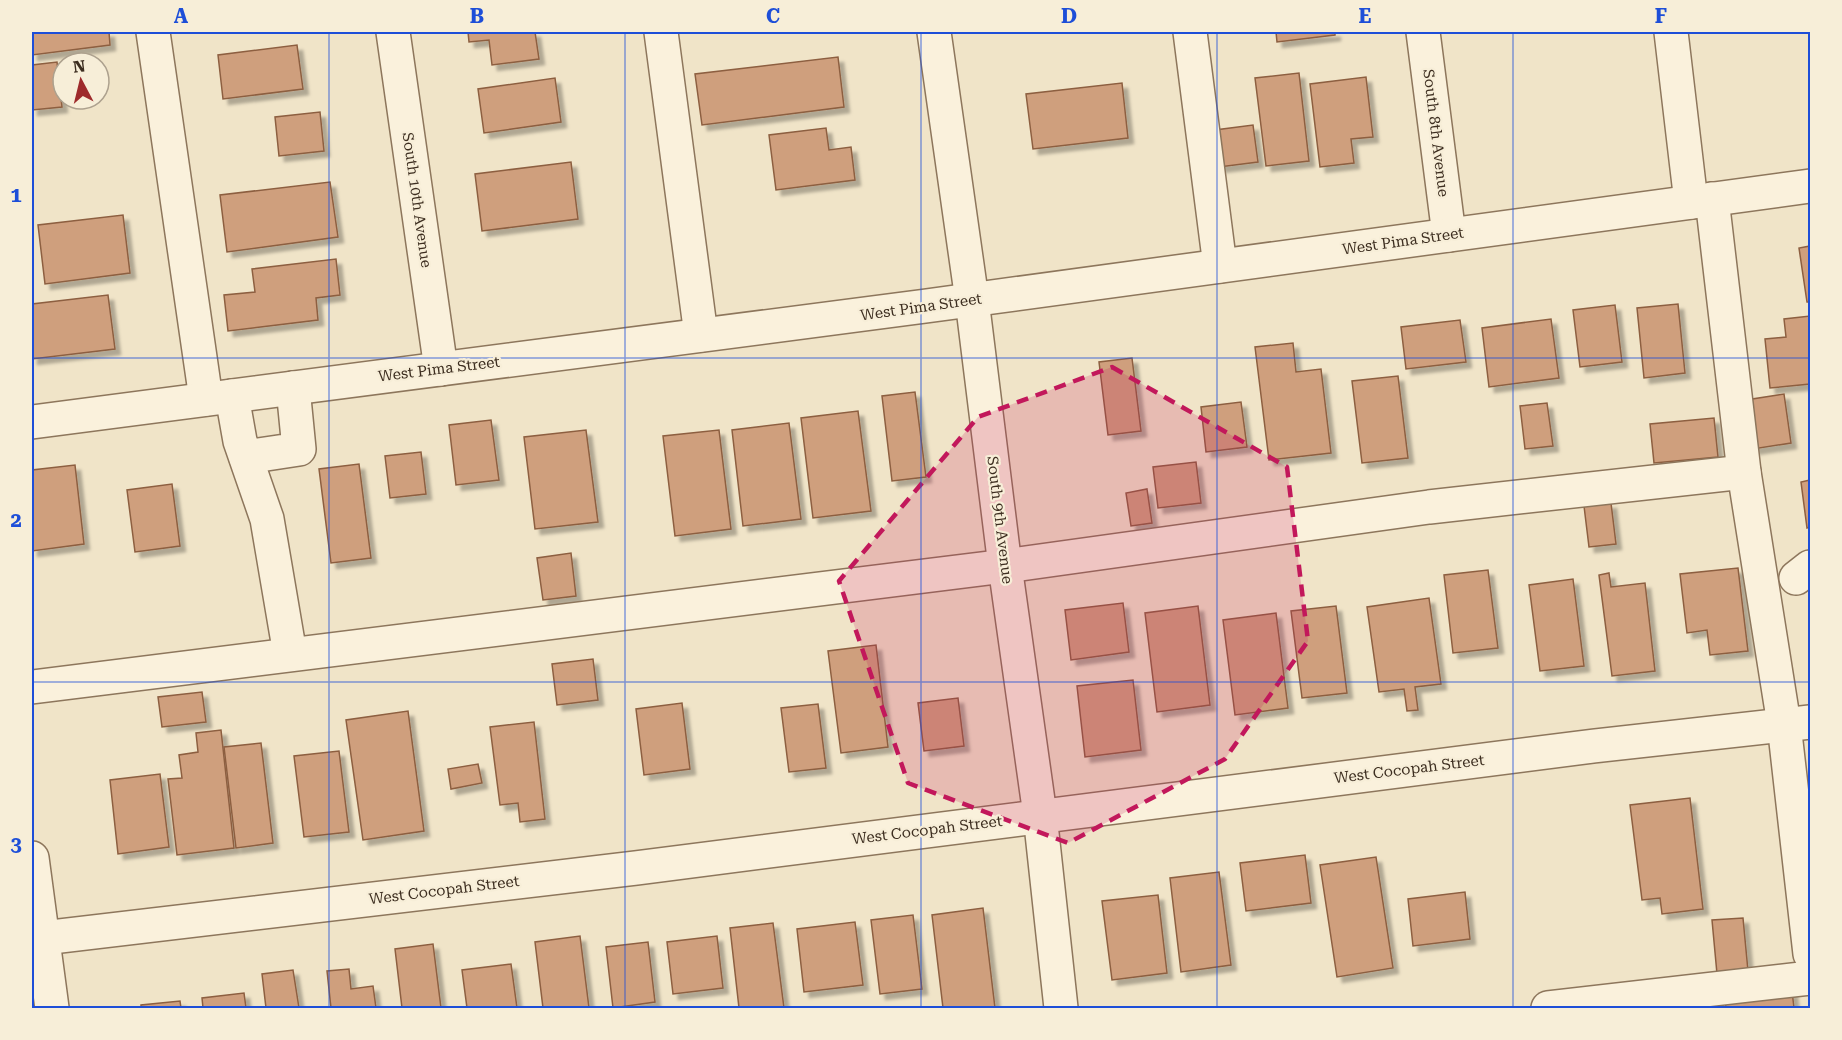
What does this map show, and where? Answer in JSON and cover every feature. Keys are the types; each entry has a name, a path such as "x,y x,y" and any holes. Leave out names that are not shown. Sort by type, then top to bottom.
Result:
{"street":[{"path":"153,32 219,398 240,441 267,519 290,654"},
{"name":"South 10th Avenue","path":"393,32 441,369"},
{"path":"661,32 701,335"},
{"name":"South 9th Avenue","path":"934,32 1040,815 1061,1008"},
{"path":"1190,32 1220,266"},
{"name":"South 8th Avenue","path":"1423,32 1449,235"},
{"path":"1671,32 1702,200 1744,472 1797,723 1810,954"},
{"name":"West Pima Street","path":"32,422 972,300 1810,186"},
{"path":"246,457 299,449 293,388"},
{"path":"32,687 1005,567 1429,507 1744,472"},
{"name":"West Cocopah Street","path":"43,938 624,869 1040,815 1797,723"},
{"path":"32,858 52,1008"},
{"path":"1548,1008 1810,978"}],"highlighted area":[{"path":"1112,367 1287,467 1308,641 1225,759 1068,843 908,783 839,581 978,417"}],"building":[{"path":"32,32 109,32 110,45 32,55"},
{"path":"468,32 535,32 539,59 492,65 489,40 469,42"},
{"path":"1276,32 1335,32 1335,35 1277,42"},
{"path":"297,45 303,89 223,99 218,55"},
{"path":"838,57 844,107 702,125 695,74"},
{"path":"51,63 51,108 32,110 32,65"},
{"path":"1299,73 1309,161 1266,166 1255,78"},
{"path":"1366,77 1373,137 1351,139 1354,163 1320,167 1310,84"},
{"path":"555,78 561,122 484,133 478,89"},
{"path":"1122,83 1128,138 1033,149 1026,94"},
{"path":"320,112 324,151 279,156 275,117"},
{"path":"1253,125 1258,162 1219,167 1215,130"},
{"path":"826,128 829,150 851,147 855,180 776,190 769,135"},
{"path":"571,162 578,219 482,231 475,174"},
{"path":"330,182 338,237 227,252 220,195"},
{"path":"123,215 130,273 45,284 38,225"},
{"path":"1810,246 1810,302 1807,302 1799,248"},
{"path":"336,259 340,295 316,298 318,320 228,331 224,295 255,292 252,269"},
{"path":"108,295 115,349 32,359 32,304"},
{"path":"1678,304 1685,373 1644,378 1637,308"},
{"path":"1615,305 1622,362 1580,367 1573,310"},
{"path":"1810,316 1810,384 1770,388 1765,339 1786,337 1784,319"},
{"path":"1551,319 1559,378 1489,387 1482,328"},
{"path":"1460,320 1466,362 1406,369 1401,327"},
{"path":"1293,343 1296,372 1321,369 1331,453 1269,460 1255,347"},
{"path":"1132,358 1141,431 1108,435 1099,362"},
{"path":"1398,376 1408,458 1362,463 1352,381"},
{"path":"915,392 926,477 892,481 882,396"},
{"path":"1784,394 1791,443 1753,449 1746,400"},
{"path":"1241,402 1247,447 1206,452 1201,407"},
{"path":"1547,403 1553,446 1525,449 1520,406"},
{"path":"858,411 871,511 813,518 801,418"},
{"path":"1714,418 1718,457 1654,463 1650,424"},
{"path":"491,420 499,480 456,485 449,425"},
{"path":"789,423 801,519 743,526 732,430"},
{"path":"586,430 598,522 535,529 524,437"},
{"path":"719,430 731,529 675,536 663,436"},
{"path":"421,452 426,494 390,498 385,456"},
{"path":"1196,462 1201,503 1158,508 1153,467"},
{"path":"359,464 371,558 331,563 319,469"},
{"path":"75,465 84,544 32,551 32,470"},
{"path":"1810,480 1810,527 1807,528 1801,482"},
{"path":"172,484 180,546 135,552 127,490"},
{"path":"1147,489 1152,523 1131,526 1126,493"},
{"path":"1611,503 1616,544 1589,547 1584,506"},
{"path":"571,553 576,596 543,600 537,558"},
{"path":"1738,568 1748,651 1710,655 1707,630 1687,633 1680,574"},
{"path":"1488,570 1498,648 1453,653 1444,575"},
{"path":"1609,573 1611,587 1645,583 1655,671 1612,676 1599,575"},
{"path":"1573,579 1584,666 1540,671 1529,585"},
{"path":"1429,598 1441,684 1415,687 1418,710 1407,711 1404,689 1379,692 1367,607"},
{"path":"1123,603 1129,652 1071,660 1065,610"},
{"path":"1198,606 1210,705 1157,712 1145,613"},
{"path":"1336,606 1347,693 1302,698 1291,611"},
{"path":"1276,613 1288,708 1235,715 1223,620"},
{"path":"876,645 888,747 841,753 828,651"},
{"path":"593,659 598,700 557,705 552,664"},
{"path":"1133,680 1141,750 1085,757 1077,686"},
{"path":"202,692 206,722 162,727 158,697"},
{"path":"958,698 964,746 924,751 918,703"},
{"path":"682,703 690,769 644,775 636,709"},
{"path":"818,704 826,768 789,772 781,708"},
{"path":"408,711 424,831 363,840 346,720"},
{"path":"534,722 545,819 520,822 518,803 500,805 490,727"},
{"path":"221,730 234,848 177,855 168,779 182,778 179,755 198,752 196,733"},
{"path":"261,743 273,843 236,848 224,747"},
{"path":"339,751 349,832 304,837 294,756"},
{"path":"478,764 482,783 451,789 448,769"},
{"path":"160,774 169,847 118,854 110,780"},
{"path":"1690,798 1703,909 1662,914 1660,898 1642,900 1630,805"},
{"path":"1305,855 1311,903 1246,911 1240,863"},
{"path":"1376,857 1393,968 1337,977 1320,865"},
{"path":"1219,872 1231,965 1181,972 1170,878"},
{"path":"1465,892 1470,939 1413,946 1408,899"},
{"path":"1158,895 1167,973 1112,980 1102,901"},
{"path":"983,908 995,1008 943,1008 932,915"},
{"path":"913,915 922,989 880,994 871,920"},
{"path":"1743,918 1748,971 1717,974 1712,920"},
{"path":"855,922 863,985 804,992 797,929"},
{"path":"773,923 784,1008 739,1008 730,928"},
{"path":"580,936 589,1008 543,1008 535,942"},
{"path":"717,936 723,988 673,994 667,942"},
{"path":"648,942 655,1002 613,1008 606,947"},
{"path":"433,944 441,1008 402,1008 395,949"},
{"path":"511,964 517,1008 467,1008 462,970"},
{"path":"349,969 351,989 373,986 376,1008 331,1008 327,971"},
{"path":"293,970 299,1008 266,1008 262,974"},
{"path":"1792,991 1794,1008 1726,1008 1725,999"},
{"path":"244,993 246,1008 203,1008 202,998"},
{"path":"180,1001 181,1008 141,1008 141,1005"}]}
